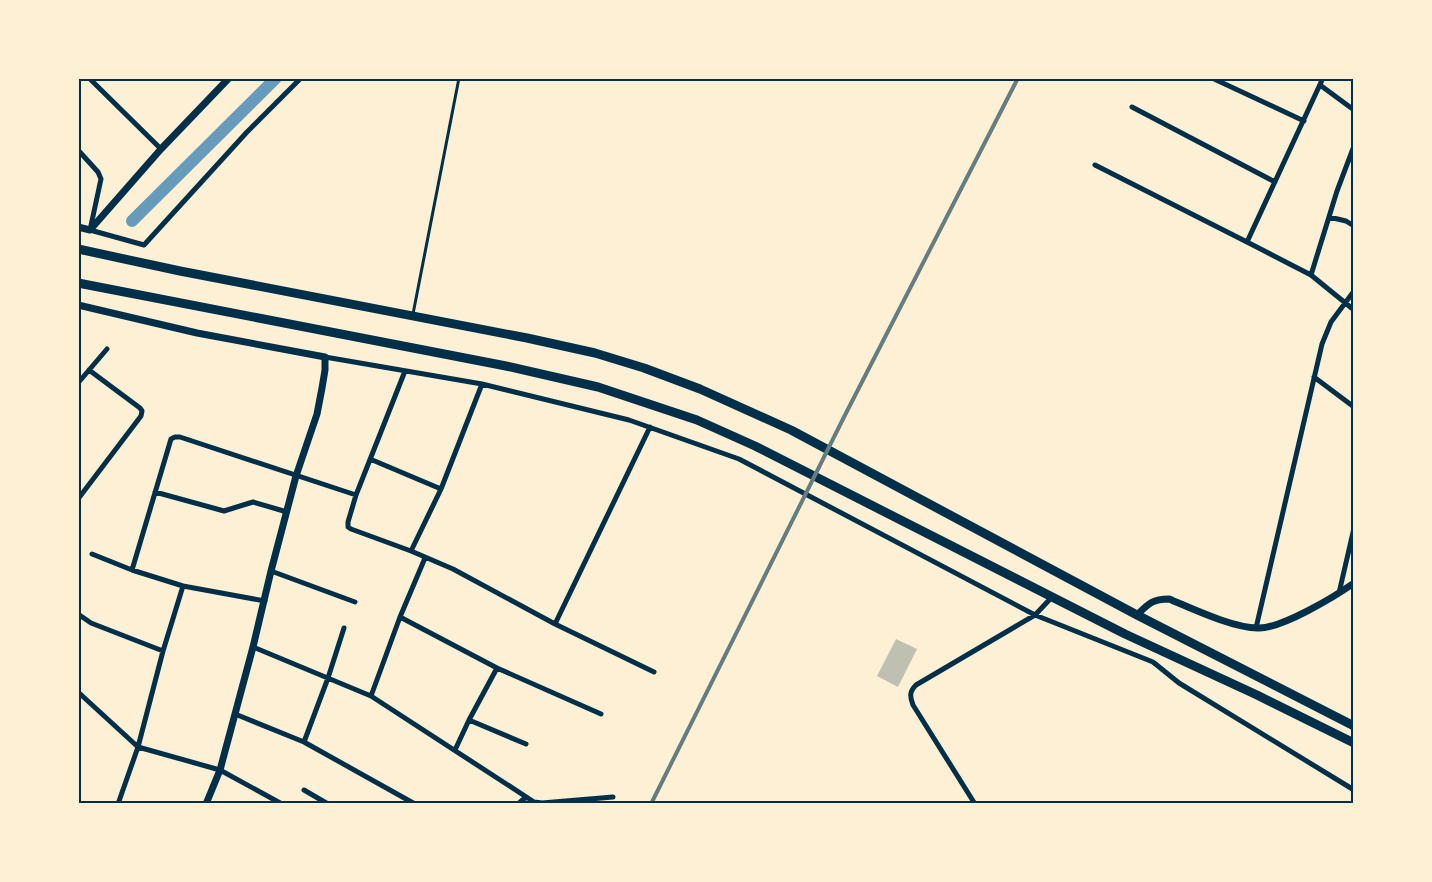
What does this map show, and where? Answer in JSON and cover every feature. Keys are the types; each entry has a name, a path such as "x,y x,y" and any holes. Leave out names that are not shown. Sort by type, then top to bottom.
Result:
{"highway":[{"path":"78,249 527,338 595,353 644,368 700,389 791,430 1137,615 1354,726"},
{"path":"78,283 506,366 598,387 697,420 755,446 1125,634 1354,743"}],"street":[{"path":"88,78 161,150"},
{"path":"90,230 229,78"},
{"path":"78,228 144,245 247,132 301,78"},
{"path":"1212,78 1304,121"},
{"path":"1247,242 1323,78"},
{"path":"1320,85 1354,110"},
{"path":"1132,107 1275,182"},
{"path":"1311,275 1354,147"},
{"path":"78,150 98,172 101,179 90,230"},
{"path":"1095,165 1311,275 1354,310"},
{"path":"1329,217 1346,221 1354,226"},
{"path":"1256,628 1326,333 1331,322 1354,291"},
{"path":"78,305 196,333 482,384 629,420 739,459 1035,615 1153,662 1179,682 1354,790"},
{"path":"78,383 107,349"},
{"path":"206,804 220,770 254,647 296,476 317,414 325,370 325,357"},
{"path":"78,499 141,416 142,411 88,370"},
{"path":"405,371 356,495 348,527 453,570 555,624 654,672"},
{"path":"1314,377 1354,407"},
{"path":"411,551 441,489 482,384"},
{"path":"555,624 650,427"},
{"path":"132,570 171,439 175,437 356,495"},
{"path":"370,459 441,489"},
{"path":"155,492 224,511 253,502 287,512"},
{"path":"1339,593 1354,528"},
{"path":"92,554 132,570 183,586 265,601"},
{"path":"371,696 425,558"},
{"path":"271,571 355,602"},
{"path":"1137,615 1149,603 1158,599 1169,600 1235,624 1267,628 1281,624 1354,583"},
{"path":"118,804 138,747 183,586"},
{"path":"975,804 913,705 910,697 911,691 916,685 1035,615 1052,597"},
{"path":"78,614 91,623 163,651"},
{"path":"400,617 497,668 601,714"},
{"path":"304,742 344,628"},
{"path":"254,647 371,696 534,802 542,804 613,797"},
{"path":"454,750 497,668"},
{"path":"78,692 138,747 220,770 282,804"},
{"path":"235,714 304,742 415,804"},
{"path":"469,720 526,744"},
{"path":"304,790 328,804"},
{"path":"518,804 526,797"}],"lane":[{"path":"413,316 459,78"}],"building":[{"path":"896,639 917,649 898,687 877,676"}],"waterway":[{"path":"132,221 276,78"}],"railway":[{"path":"651,804 844,417 1018,78"}]}
